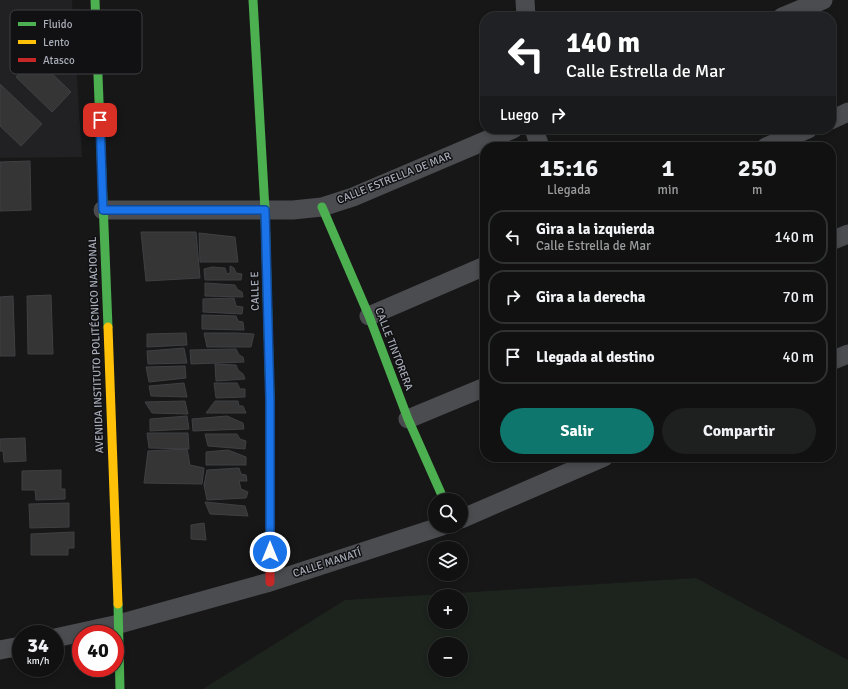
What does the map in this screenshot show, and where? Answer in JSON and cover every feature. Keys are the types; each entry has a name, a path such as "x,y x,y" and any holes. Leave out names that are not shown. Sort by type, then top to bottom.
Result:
{"street":[{"name":"AVENIDA INSTITUTO POLITÉCNICO NACIONAL","path":"95,0 95,10"},
{"name":"CALLE E","path":"253,0 265,210 270,400 270,582"},
{"path":"526,0 526,12"},
{"path":"794,12 823,0"},
{"name":"AVENIDA INSTITUTO POLITÉCNICO NACIONAL","path":"98,74 119,624 120,689"},
{"path":"836,118 848,112"},
{"name":"CALLE ESTRELLA DE MAR","path":"482,142 501,134"},
{"path":"778,142 796,134"},
{"name":"CALLE ESTRELLA DE MAR","path":"103,210 293,210 322,207 353,197 480,143"},
{"name":"CALLE TINTORERA","path":"322,207 369,316 408,419 441,493"},
{"path":"836,239 848,234"},
{"path":"369,316 480,268"},
{"path":"836,359 848,354"},
{"path":"408,419 480,389"},
{"path":"468,516 592,462"},
{"name":"CALLE MANATÍ","path":"64,636 119,624 270,582 428,531"},
{"path":"0,650 12,648"}],"shaded area":[{"path":"0,0 72,0 73,10 10,10 10,74 77,74 82,157 0,158"},
{"path":"696,578 848,660 848,689 203,689 345,600 428,595 428,629 468,629 468,592"}],"building":[{"path":"19,74 52,74 71,92 52,112 16,77"},
{"path":"0,84 42,124 21,146 0,126"},
{"path":"30,161 31,210 0,211 0,162"},
{"path":"141,232 196,232 200,278 146,281"},
{"path":"199,233 235,237 238,262 200,262"},
{"path":"230,266 234,268 236,273 242,274 241,280 205,280 204,269 212,267 225,268 227,274 230,273"},
{"path":"205,283 235,285 237,289 242,292 243,297 205,296"},
{"path":"51,295 53,354 28,354 27,296"},
{"path":"13,296 15,356 0,356 0,297"},
{"path":"234,298 236,306 243,307 242,314 203,312 203,299"},
{"path":"202,315 236,316 238,321 243,322 244,330 202,329"},
{"path":"186,333 187,345 147,347 147,334"},
{"path":"204,333 254,334 251,347 207,347"},
{"path":"184,348 187,363 148,364 147,351"},
{"path":"236,349 239,355 243,357 244,362 191,364 190,350"},
{"path":"215,364 236,365 245,379 216,381"},
{"path":"185,366 186,378 149,382 146,367"},
{"path":"184,383 187,397 151,396 149,386"},
{"path":"214,383 237,383 240,389 245,389 245,397 216,398"},
{"path":"185,401 188,414 152,413 145,402"},
{"path":"215,401 238,401 239,406 243,406 246,413 206,413"},
{"path":"187,416 189,429 150,431 150,419"},
{"path":"227,416 243,423 244,429 193,431 192,419"},
{"path":"147,433 188,433 189,449 149,448"},
{"path":"205,434 237,434 240,439 246,441 245,449 208,446"},
{"path":"25,438 26,461 4,462 3,451 0,451 0,439"},
{"path":"187,449 190,465 204,468 202,484 144,483 148,451"},
{"path":"228,450 246,457 246,465 206,465 206,452"},
{"path":"239,468 241,474 246,475 247,481 239,481 241,489 248,492 246,498 207,500 204,485 207,470"},
{"path":"61,470 61,489 65,489 65,499 36,500 35,490 22,490 22,471"},
{"path":"205,502 245,506 248,516 210,514"},
{"path":"69,503 69,527 30,528 29,504"},
{"path":"204,523 206,540 191,539 191,525"},
{"path":"74,532 74,548 68,548 68,555 31,555 31,534"}],"traffic: fast":[{"path":"95,0 95,10"},
{"path":"253,0 265,210 270,400 270,494"},
{"path":"98,74 108,327"},
{"path":"322,207 369,316 408,419 441,493"},
{"path":"118,604 120,689"}],"traffic: slow":[{"path":"108,327 118,604"}],"traffic: jam":[{"path":"270,494 270,582"}],"route":[{"path":"100,120 103,210 265,210 270,400 270,552"}]}
